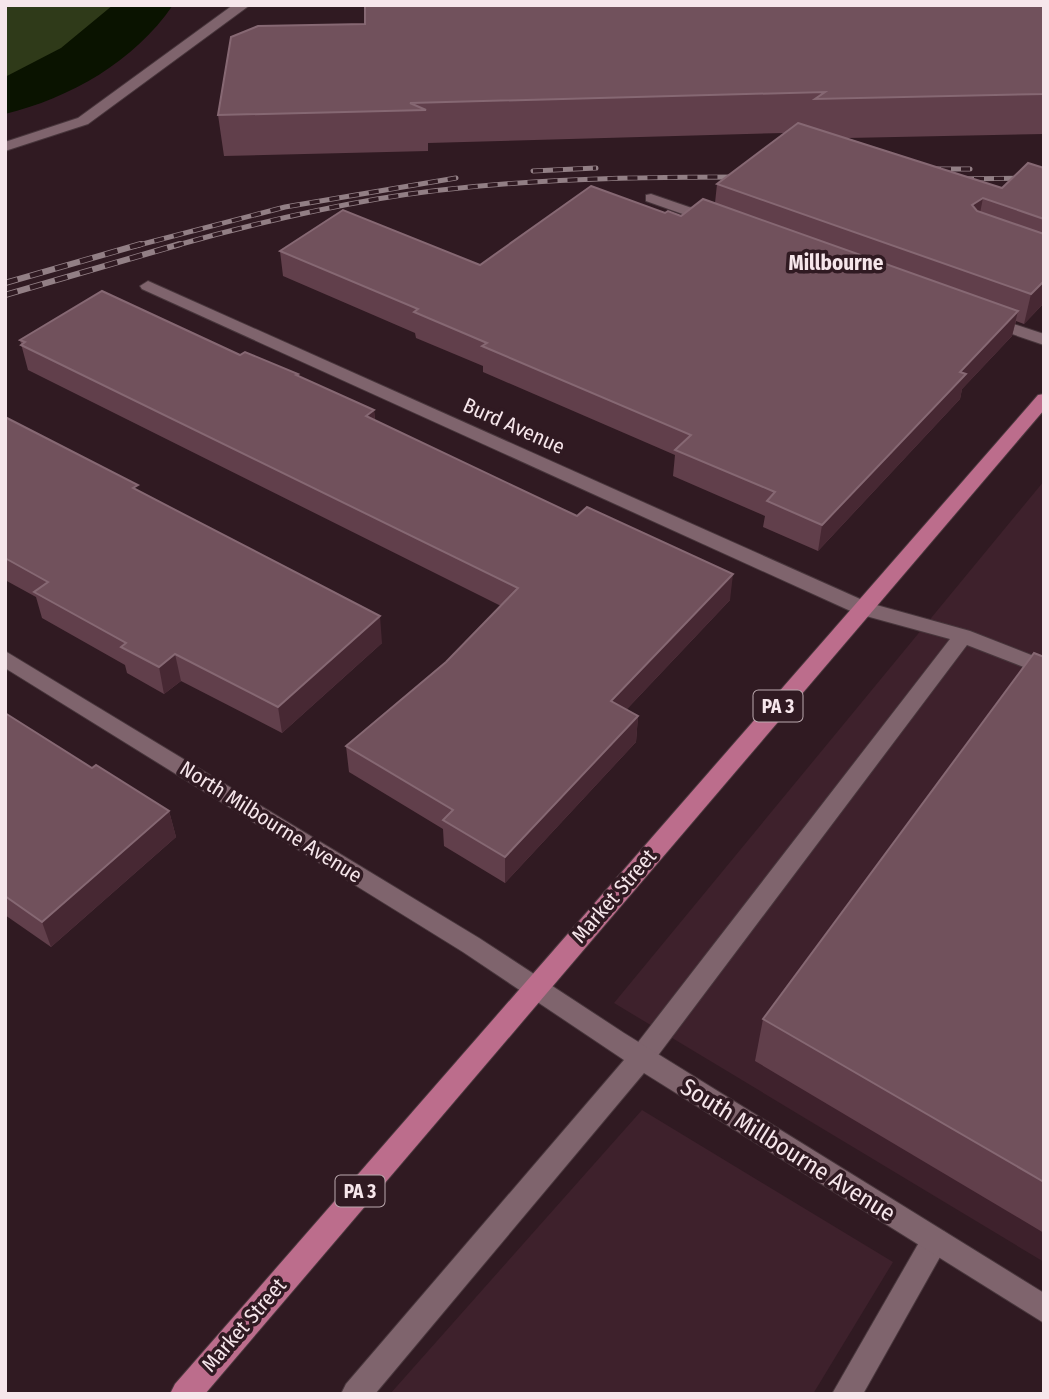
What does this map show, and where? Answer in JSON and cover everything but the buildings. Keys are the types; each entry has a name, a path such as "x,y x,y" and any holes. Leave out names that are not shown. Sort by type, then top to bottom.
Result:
{"main road":[{"name":"Market Street","path":"185,1394 1044,399"}],"street":[{"path":"5,147 83,121 232,10 244,5"},
{"path":"651,198 729,226"},
{"name":"Burd Avenue","path":"148,286 862,608 963,636 1044,668"},
{"path":"975,315 1044,340"},
{"path":"356,1394 641,1058 963,636"},
{"name":"North Milbourne Avenue","path":"5,657 471,945 535,988"},
{"name":"South Millbourne Avenue","path":"535,988 641,1058 1044,1309"},
{"path":"847,1394 934,1241"}],"shaded area":[{"path":"1044,481 1044,1262 614,1003"},
{"path":"642,1110 893,1262 813,1394 390,1394"}],"green space":[{"path":"5,5 144,5 53,79 5,96"}],"waterway":[{"path":"5,96 46,82 64,72 98,47 146,5"}],"railway":[{"path":"533,171 596,168"},
{"path":"921,169 970,169"},
{"path":"174,246 300,214 422,192 560,180 744,177"},
{"path":"135,246 285,207 456,178"},
{"path":"954,179 1044,178"},
{"path":"5,283 141,244"},
{"path":"5,295 180,244"}],"district":[{"name":"Millbourne","path":"836,263"}]}
